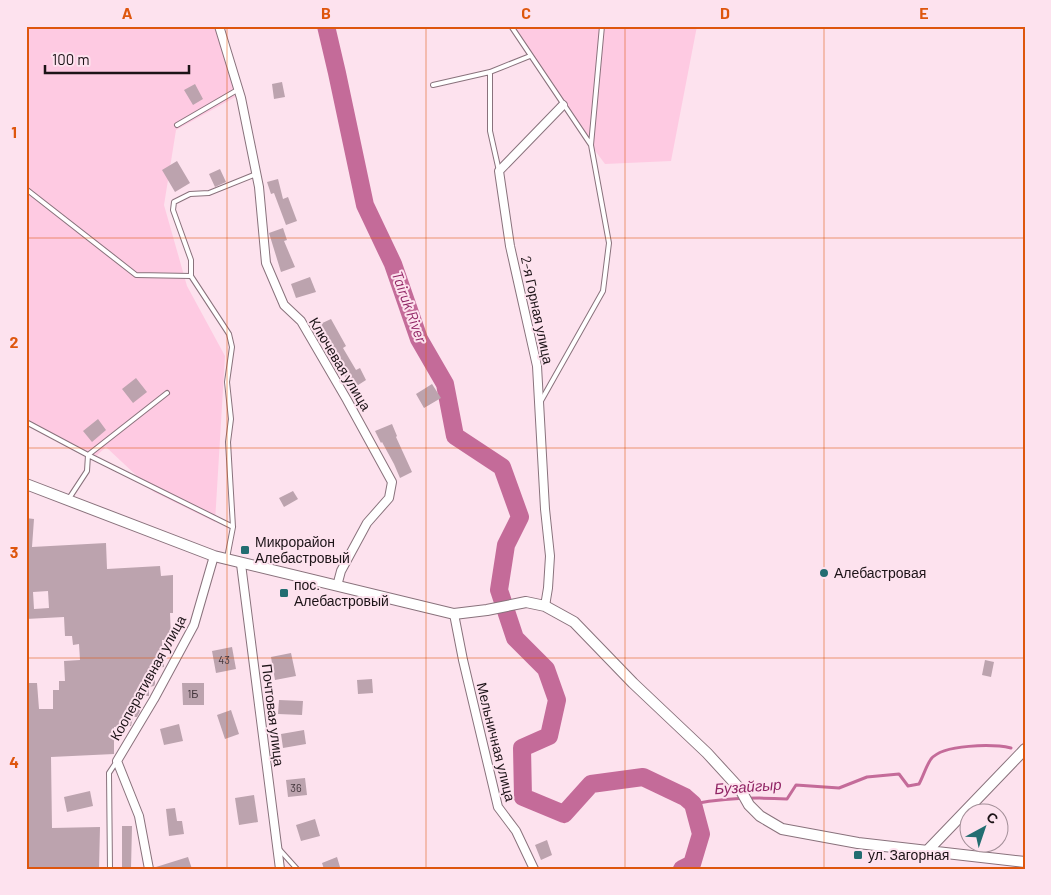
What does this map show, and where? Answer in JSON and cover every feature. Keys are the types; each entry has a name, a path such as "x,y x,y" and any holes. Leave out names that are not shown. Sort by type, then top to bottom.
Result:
{"street":[{"name":"Ключевая улица","path":"219,26 238,89 256,174 266,263 284,305 300,321 348,400 392,482 389,498 367,523 341,571 337,586"},
{"path":"499,171 563,104"},
{"name":"2-я Горная улица","path":"499,171 510,246 538,366 545,509 550,556 546,606"},
{"path":"26,484 214,556 454,614 526,602 546,606 574,622 633,683 707,753 740,788 749,805 760,816 782,829 858,843 1025,862"},
{"name":"Кооперативная улица","path":"149,869 139,816 117,761 154,699 194,625 214,556"},
{"name":"Почтовая улица","path":"241,564 280,869"},
{"name":"Мельничная улица","path":"454,614 463,660 498,806 516,831 534,869"},
{"path":"928,850 1025,749"}],"lane":[{"path":"511,26 591,145"},
{"path":"539,404 603,291 608,243 591,145 602,26"},
{"path":"432,85 490,72 530,56"},
{"path":"490,72 490,131 499,171"},
{"path":"177,125 238,89"},
{"path":"226,559 233,527 228,442 231,419 227,382 232,347 229,334 191,276 190,260 172,210 174,202 190,194 209,193 256,174"},
{"path":"26,189 136,275 191,276"},
{"path":"68,500 87,471 88,455 167,393"},
{"path":"26,422 233,527"},
{"path":"110,869 110,773 117,761"},
{"path":"278,848 297,869"}],"shaded area":[{"path":"26,26 216,26 237,96 176,130 164,205 187,286 225,356 215,522 154,492 106,447 94,458 26,419"},
{"path":"511,26 697,26 671,161 605,164 573,121"}],"building":[{"path":"282,82 285,97 274,99 272,84"},
{"path":"195,84 203,99 193,105 184,90"},
{"path":"177,161 190,183 175,192 162,170"},
{"path":"220,169 226,182 215,187 209,174"},
{"path":"278,179 283,199 288,197 297,221 286,225 274,193 271,194 267,182"},
{"path":"283,228 287,240 284,241 295,267 281,272 269,233"},
{"path":"310,277 316,292 296,298 291,284"},
{"path":"331,319 346,346 343,348 356,370 360,368 366,380 352,389 316,326"},
{"path":"136,378 147,392 133,403 122,389"},
{"path":"432,384 441,398 424,408 416,394"},
{"path":"98,419 106,430 92,442 83,431"},
{"path":"392,424 412,472 400,478 375,431"},
{"path":"293,491 298,499 284,507 279,498"},
{"path":"26,518 34,519 32,547 106,543 107,569 160,566 161,576 173,575 173,613 170,613 171,640 162,640 164,667 155,668 155,684 149,687 149,696 140,696 140,711 137,717 133,717 131,726 114,727 114,754 51,757 52,828 100,827 99,869 26,869 26,683 37,683 39,709 53,709 53,690 59,690 59,681 65,681 64,661 80,660 79,644 73,645 72,636 65,636 64,617 26,619","holes":["48,591 49,608 34,609 33,592"]},
{"path":"232,647 236,669 216,673 212,651"},
{"path":"291,653 296,676 275,680 271,657"},
{"path":"985,660 994,662 991,677 982,675"},
{"path":"372,679 373,693 358,694 357,680"},
{"path":"182,683 204,683 204,705 183,705"},
{"path":"279,700 303,701 302,715 278,714"},
{"path":"231,710 239,734 225,739 217,715"},
{"path":"179,724 183,741 164,745 160,729"},
{"path":"304,730 306,744 283,748 281,734"},
{"path":"305,778 307,795 288,797 286,780"},
{"path":"90,791 93,806 67,812 64,797"},
{"path":"254,795 258,822 239,825 235,798"},
{"path":"175,808 177,821 182,821 184,834 169,836 166,809"},
{"path":"315,819 320,836 301,841 296,825"},
{"path":"122,826 132,826 131,869 122,869"},
{"path":"547,840 552,855 541,860 535,845"},
{"path":"188,857 192,869 156,869 156,867"},
{"path":"337,857 340,867 324,869 322,863"}],"waterway":[{"name":"Tairuk River","path":"326,26 365,205 393,264 419,339 445,384 455,436 502,467 520,517 506,545 499,590 515,638 546,669 557,700 549,736 522,748 523,797 564,814 591,784 643,777 685,797 693,804 701,834 692,864 682,869"},
{"name":"Бузайгыр","path":"693,804 740,798 787,799 796,785 839,788 867,777 899,774 908,786 919,784 931,759 946,750 969,746 1011,748"}],"place":[{"name":"Микрорайон Алебастровый","path":"245,550"},
{"name":"Алебастровая","path":"824,573"},
{"name":"пос. Алебастровый","path":"284,593"},
{"name":"ул. Загорная","path":"858,855"}]}
